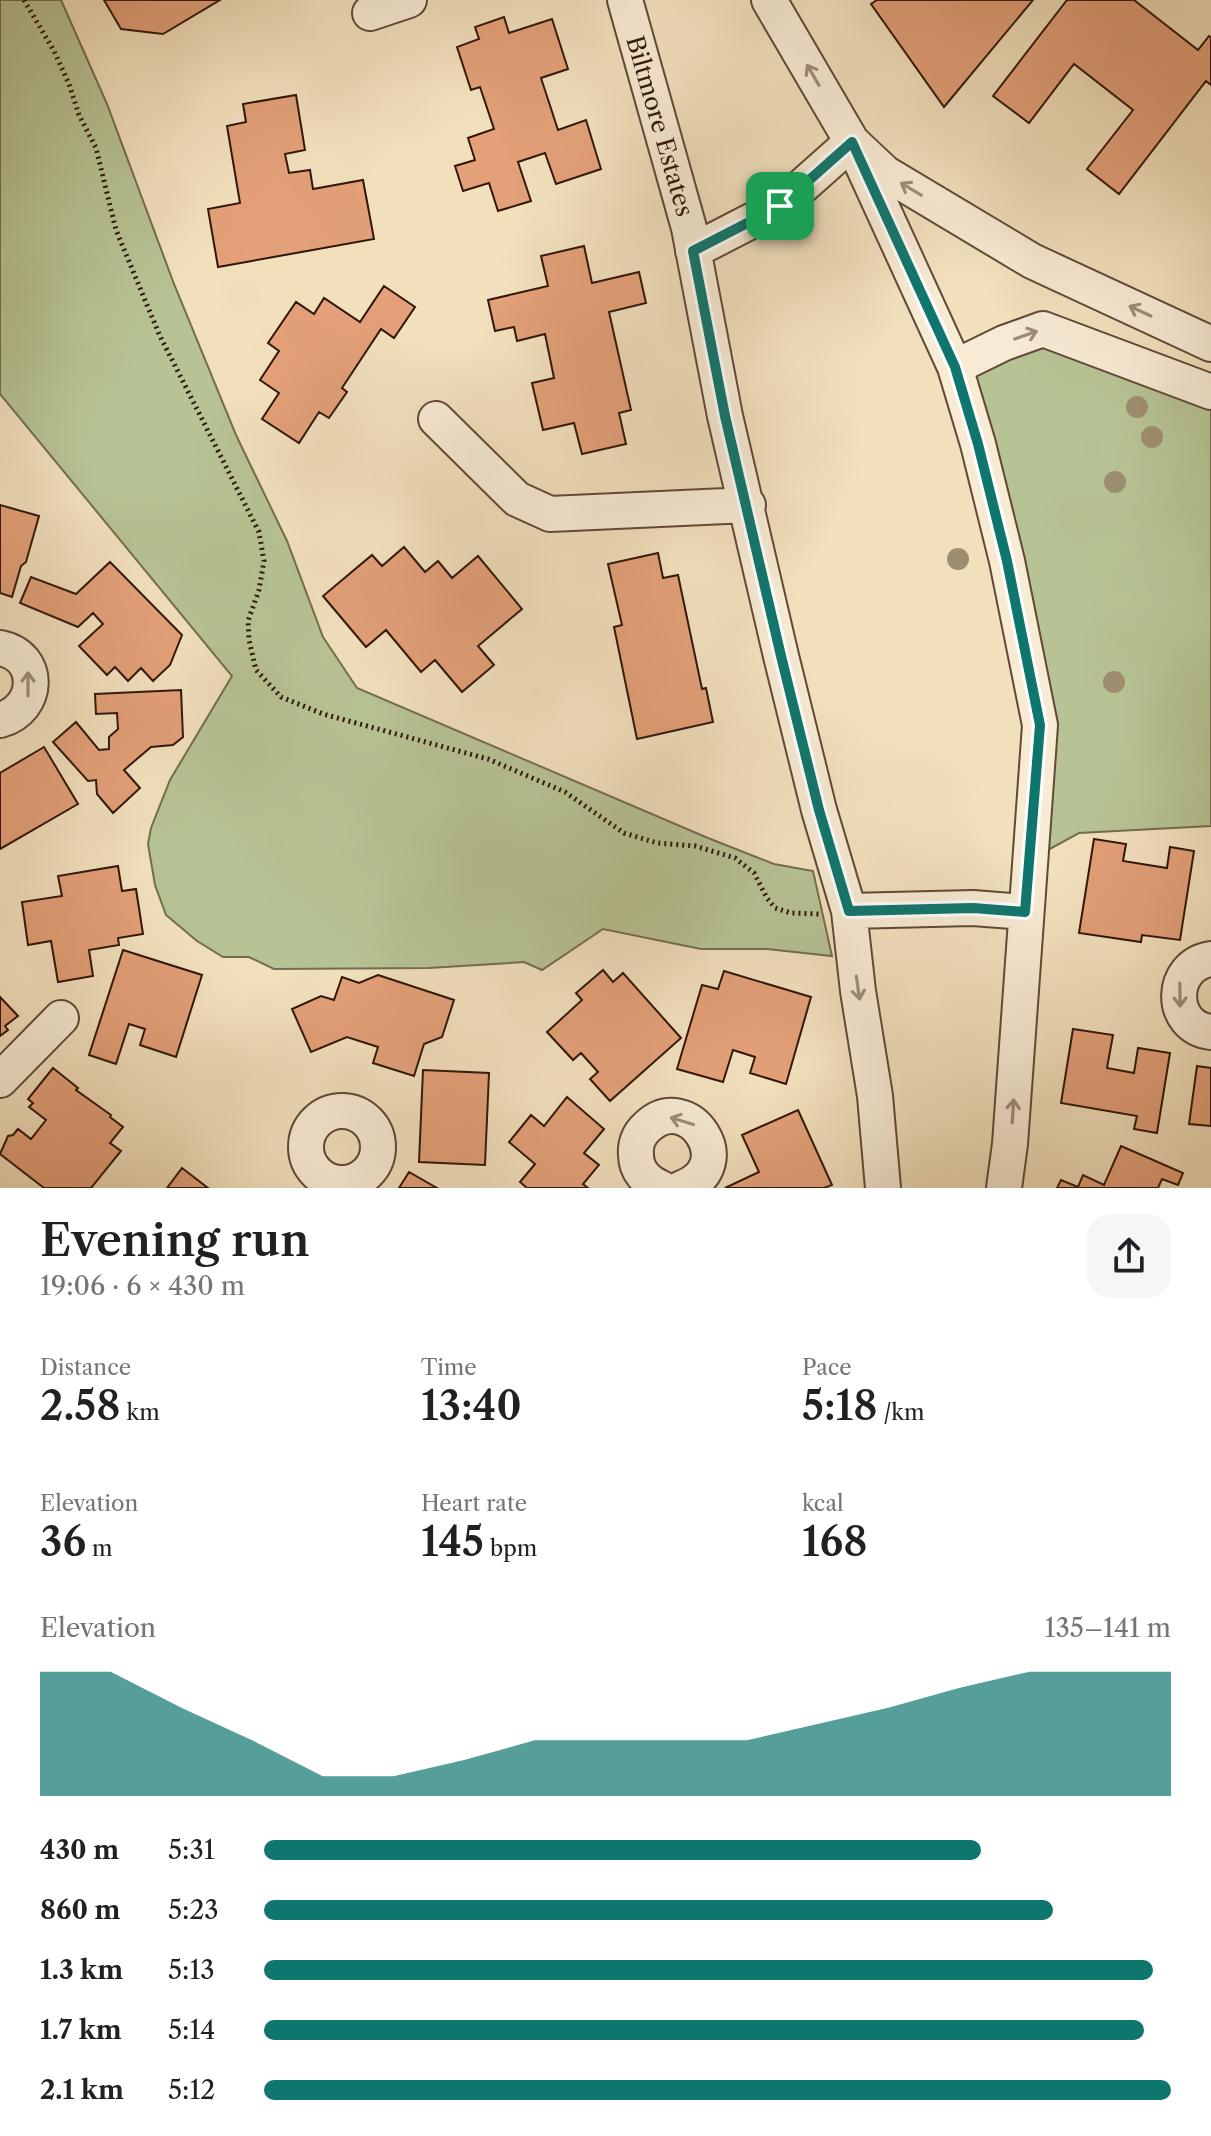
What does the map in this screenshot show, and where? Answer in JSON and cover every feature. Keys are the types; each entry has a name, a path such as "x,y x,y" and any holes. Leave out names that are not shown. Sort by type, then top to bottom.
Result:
{"street":[{"path":"370,13 409,0"},
{"name":"Biltmore Estates","path":"625,0 693,251 780,206 852,142"},
{"path":"769,0 852,142 955,367 1007,561 1040,725 1010,1144 1004,1188"},
{"path":"852,142 885,173 1032,261 1211,344"},
{"path":"693,251 725,416 819,810 849,911 875,1096 883,1188"},
{"path":"955,367 1004,343 1043,329 1211,392"},
{"path":"436,419 517,499 550,514 748,505"},
{"path":"0,648 19,657 27,667 31,691 20,711 0,720"},
{"path":"849,911 973,908 1025,912"},
{"path":"1211,959 1195,964 1186,972 1178,995 1179,1007 1185,1018 1194,1027 1211,1032"},
{"path":"0,1080 61,1018"},
{"path":"661,1188 642,1175 635,1151 638,1139 655,1120 679,1117 699,1128 706,1138 708,1149 708,1161 703,1172 696,1181 682,1188"}],"path":[{"path":"24,0 54,51 79,115 96,148 116,230 159,334 259,532 264,561 259,590 248,621 256,670 281,697 323,714 488,759 565,792 624,833 657,843 695,846 735,858 754,873 775,908 791,913 827,915 849,911"}],"green space":[{"path":"0,0 61,0 107,104 174,284 236,435 287,541 323,637 357,688 708,838 774,864 813,871 832,956 767,949 701,949 603,929 542,970 524,962 429,968 274,969 249,957 223,957 197,941 166,915 155,885 148,844 151,828 170,780 232,676 0,394"},
{"path":"1043,329 1211,379 1211,826 1079,833 1048,850 1048,724 1035,631 1006,485 955,367"}],"building":[{"path":"104,0 220,0 163,34 121,29"},
{"path":"877,0 1033,0 944,107 871,4"},
{"path":"1067,0 1134,0 1198,50 1211,37 1211,85 1206,81 1119,194 1087,169 1133,110 1074,64 1029,123 993,96"},
{"path":"504,17 509,33 552,19 568,69 541,78 558,130 586,120 601,169 556,184 545,153 518,162 531,201 498,211 489,183 463,191 455,166 475,160 468,138 494,129 480,87 471,90 457,47 479,39 475,27"},
{"path":"296,95 305,150 285,154 289,173 310,170 313,189 363,180 374,239 218,267 208,209 240,203 227,126 246,122 243,104"},
{"path":"584,246 592,283 639,272 646,303 609,312 631,410 619,413 626,444 582,454 574,423 543,430 532,383 554,378 545,334 517,341 514,327 495,331 488,300 548,286 541,256"},
{"path":"384,286 415,307 394,338 381,329 342,388 347,392 329,418 319,412 299,443 262,419 279,393 260,380 279,351 268,343 296,302 314,314 324,298 360,322"},
{"path":"0,505 39,516 12,597 0,593"},
{"path":"404,547 425,572 438,561 452,578 478,556 522,609 478,646 494,665 462,692 435,660 421,672 386,630 366,647 323,596 372,555 382,566"},
{"path":"658,553 663,578 678,575 702,689 706,688 713,722 637,739 614,627 622,625 608,564"},
{"path":"110,562 182,635 170,665 153,681 141,668 128,681 115,667 107,675 79,646 103,624 93,613 78,627 20,603 31,577 76,594"},
{"path":"181,690 183,737 173,745 151,747 124,770 140,788 113,813 97,794 96,780 88,781 53,742 76,722 99,750 109,749 109,737 118,729 117,713 96,714 95,694"},
{"path":"44,747 78,804 0,849 0,773"},
{"path":"1094,839 1126,844 1123,861 1167,868 1170,847 1194,851 1180,940 1142,935 1141,942 1079,933"},
{"path":"118,866 122,891 136,889 143,934 118,938 119,945 89,950 93,976 58,982 51,941 28,945 22,902 62,896 58,876"},
{"path":"123,950 202,975 176,1057 140,1045 145,1029 129,1024 116,1064 89,1055"},
{"path":"603,970 613,982 623,973 681,1038 610,1101 590,1079 598,1072 581,1053 573,1060 547,1032 582,1000 576,993"},
{"path":"724,971 811,997 786,1084 750,1073 755,1057 733,1050 723,1082 677,1069 702,985 718,989"},
{"path":"378,975 454,1000 442,1037 424,1044 414,1076 373,1063 378,1047 347,1037 311,1052 292,1009 321,996 334,1000 342,977 359,983"},
{"path":"0,997 18,1016 5,1026 8,1030 0,1036"},
{"path":"1073,1029 1113,1035 1107,1068 1134,1073 1138,1048 1170,1053 1157,1133 1134,1129 1137,1116 1061,1103"},
{"path":"1197,1066 1211,1068 1211,1126 1189,1124"},
{"path":"53,1068 123,1127 110,1143 121,1151 91,1188 44,1188 0,1154 8,1136 18,1129 31,1139 46,1120 29,1107 33,1103 28,1099"},
{"path":"423,1070 489,1073 485,1165 419,1162"},
{"path":"567,1097 604,1129 584,1153 599,1165 583,1184 588,1188 527,1188 520,1182 535,1164 509,1142 531,1115 544,1126"},
{"path":"798,1110 832,1185 824,1188 725,1188 759,1172 742,1135"},
{"path":"1121,1146 1183,1173 1178,1185 1162,1179 1158,1188 1057,1188 1061,1180 1078,1187 1083,1175 1104,1185"},
{"path":"182,1168 208,1188 167,1188"},
{"path":"409,1172 437,1188 399,1188"}],"route":[{"path":"852,142 955,367 1007,561 1040,725 1025,912 973,908 849,911 819,810 781,656 725,416 693,251 780,206 852,142"}]}
